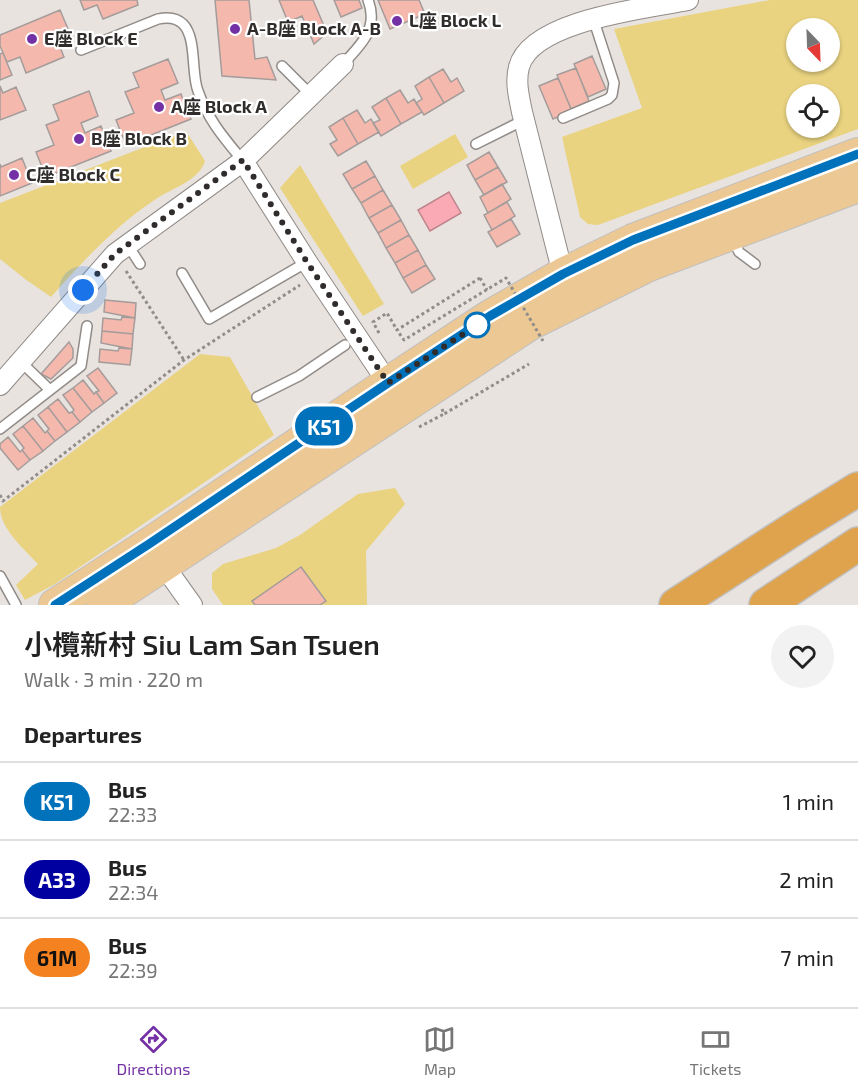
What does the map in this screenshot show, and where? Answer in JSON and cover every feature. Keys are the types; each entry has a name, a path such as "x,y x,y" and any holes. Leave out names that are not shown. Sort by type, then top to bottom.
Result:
{"highway":[{"path":"676,605 798,525 858,489"},
{"path":"766,605 858,544"}],"main road":[{"path":"103,605 156,555 388,383 490,316 563,274 633,240 858,154"},
{"path":"55,605 156,555 530,324 649,265 854,192"}],"street":[{"path":"563,274 517,88 519,65 528,52 541,41 567,27 609,13 678,1"},
{"path":"0,385 115,254 124,253 243,160 343,64"},
{"path":"243,160 307,262 388,383"},
{"path":"156,555 192,605"}],"lane":[{"path":"343,64 362,44 371,29 372,12 368,0"},
{"path":"81,50 158,19 166,17 183,24 190,40 197,90 214,127 243,160"},
{"path":"563,118 608,99 612,95 614,83 593,18"},
{"path":"282,66 311,95"},
{"path":"476,144 524,120"},
{"path":"731,234 739,252 755,264"},
{"path":"124,253 140,264"},
{"path":"182,273 209,319 307,262"},
{"path":"0,429 81,366 87,326"},
{"path":"257,397 299,376 345,345"},
{"path":"21,362 50,390"},
{"path":"0,576 16,605"}],"path":[{"path":"124,253 184,360"},
{"path":"397,330 480,278 489,294"},
{"path":"382,339 373,322 387,313 404,340 506,278 543,341"},
{"path":"0,495 3,501 184,360 303,283"},
{"path":"427,424 444,414"}],"shaded area":[{"path":"770,0 858,0 858,129 840,136 840,84 786,84 786,138 834,138 598,225 588,224 580,217 562,137 642,108 614,29"},
{"path":"186,131 205,161 198,173 129,219 89,256 51,297 0,259 0,203"},
{"path":"455,134 468,157 413,189 400,166"},
{"path":"300,165 384,304 363,316 280,188"},
{"path":"449,192 461,213 430,231 418,210"},
{"path":"200,354 230,357 274,435 55,584 25,600 16,585 38,564 8,531 0,507"},
{"path":"395,488 405,504 366,551 367,605 223,605 212,589 212,573 223,564 276,548 300,535 358,494"}],"building":[{"path":"80,0 137,0 138,5 103,19 97,5 84,10"},
{"name":"A-B座 Block A-B","path":"215,0 249,0 255,59 267,57 276,80 222,76"},
{"path":"279,0 313,0 327,33 314,44 302,16 288,22"},
{"path":"334,0 359,0 362,8 341,17"},
{"name":"L座 Block L","path":"378,0 419,0 425,14 390,29"},
{"name":"E座 Block E","path":"60,10 71,36 58,42 64,57 26,73 20,57 7,62 0,46 0,35"},
{"path":"3,53 12,75 0,80 0,54"},
{"path":"592,56 606,89 588,97 574,64"},
{"name":"A座 Block A","path":"168,59 178,83 161,90 165,100 181,94 191,119 126,145 116,120 134,113 125,92 139,87 133,73"},
{"path":"576,68 589,101 571,109 557,75"},
{"path":"443,69 451,82 457,78 464,91 444,103 429,77"},
{"path":"429,77 444,103 424,115 416,103 422,99 415,86"},
{"path":"558,78 572,111 553,119 539,86"},
{"path":"0,86 3,93 16,87 26,110 0,120"},
{"path":"400,90 408,103 414,99 422,112 401,124 386,98"},
{"name":"B座 Block B","path":"89,91 98,116 81,123 85,133 101,126 111,151 46,177 36,152 54,145 46,125 59,120 53,105"},
{"path":"386,98 401,124 381,136 373,123 380,120 372,107"},
{"path":"357,110 365,123 371,119 379,132 358,144 343,118"},
{"path":"343,118 358,144 338,156 330,144 337,140 329,127"},
{"path":"489,152 498,167 475,180 467,165"},
{"name":"C座 Block C","path":"22,158 32,183 0,196 0,164 1,167"},
{"path":"366,161 375,176 352,189 343,174"},
{"path":"498,167 507,182 484,195 475,180"},
{"path":"375,176 383,190 361,203 352,189"},
{"path":"502,184 511,199 488,213 480,197"},
{"path":"383,190 392,205 369,218 361,203"},
{"path":"507,202 515,216 492,230 484,215"},
{"path":"392,205 401,220 378,233 369,218"},
{"path":"511,219 520,234 497,247 488,232"},
{"path":"401,220 409,235 386,248 378,233"},
{"path":"409,235 418,250 395,263 386,248"},
{"path":"418,250 426,265 403,278 395,263"},
{"path":"426,265 435,279 412,293 403,278"},
{"path":"105,300 136,303 135,318 104,312"},
{"path":"122,317 135,318 133,334 102,331 103,318 121,320"},
{"path":"102,331 133,334 132,349 101,343"},
{"path":"69,342 73,349 73,358 51,379 41,374"},
{"path":"119,348 132,349 130,365 99,362 100,349 118,351"},
{"path":"98,368 117,393 104,403 96,392 99,391 87,376"},
{"path":"83,380 104,403 92,412 73,388"},
{"path":"73,388 92,412 80,422 63,395"},
{"path":"58,399 80,422 67,432 48,407"},
{"path":"48,407 67,432 55,441 38,415"},
{"path":"33,418 55,441 43,451 23,426"},
{"path":"23,426 43,451 30,460 13,434"},
{"path":"8,437 30,460 18,470 0,448 0,444"},
{"path":"301,567 326,601 320,605 255,605 252,601"}],"bus line":[{"name":"K51","path":"55,605 490,316 563,274 633,240 858,154"}],"place":[{"name":"L座 Block L","path":"397,21"},
{"name":"A-B座 Block A-B","path":"235,29"},
{"name":"E座 Block E","path":"32,39"},
{"name":"A座 Block A","path":"159,107"},
{"name":"B座 Block B","path":"79,139"},
{"name":"C座 Block C","path":"14,175"}],"route":[{"path":"83,290 115,254 243,160 307,262 388,383 477,325"}]}
